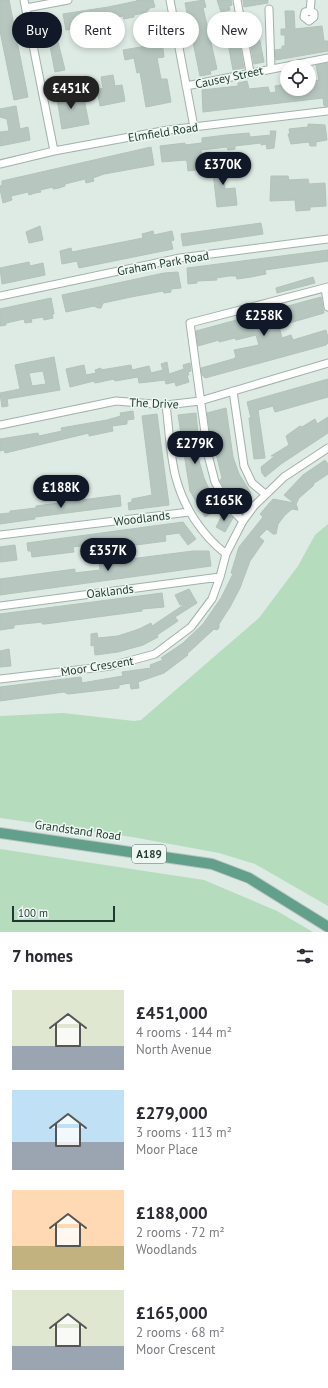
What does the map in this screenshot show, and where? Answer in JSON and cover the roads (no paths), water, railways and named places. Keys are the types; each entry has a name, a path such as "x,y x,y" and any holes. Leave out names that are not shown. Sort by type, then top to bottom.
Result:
{"main road":[{"name":"Grandstand Road","path":"0,832 212,864 249,878 328,926"}],"street":[{"path":"24,0 54,151"},
{"path":"26,8 68,0"},
{"path":"170,0 194,127"},
{"path":"237,0 250,72"},
{"path":"310,11 311,1"},
{"name":"Causey Street","path":"269,10 271,68"},
{"name":"Causey Street","path":"186,86 250,72 328,58"},
{"name":"Elmfield Road","path":"0,164 54,151 194,127 328,112"},
{"name":"Graham Park Road","path":"0,296 180,258 328,239"},
{"path":"243,521 229,507 215,482 208,455 190,323 326,288 328,307"},
{"name":"The Drive","path":"0,425 116,401 166,405 200,401 328,363"},
{"path":"233,391 244,466 252,483 265,494"},
{"path":"166,405 175,478 190,512 212,543 226,554"},
{"name":"Moor Crescent","path":"0,679 110,666 155,654 191,627 212,599 226,554 243,521 265,494 284,477 328,448"},
{"name":"Woodlands","path":"0,535 190,512"},
{"name":"Oaklands","path":"0,606 220,577"}]}
